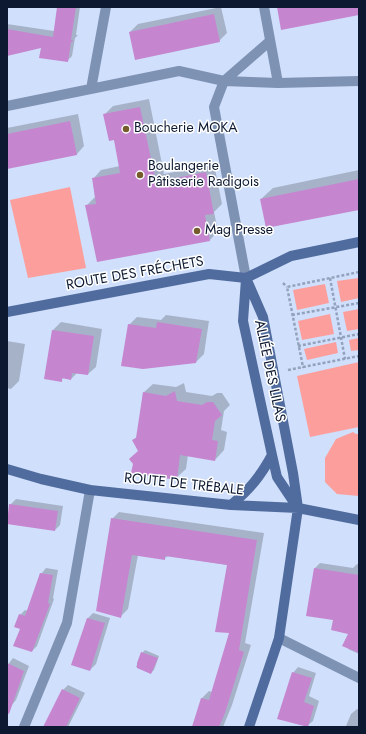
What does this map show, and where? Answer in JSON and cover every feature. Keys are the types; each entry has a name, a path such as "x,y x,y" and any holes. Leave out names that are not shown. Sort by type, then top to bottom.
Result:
{"street":[{"path":"91,89 106,7"},
{"path":"264,7 278,83"},
{"path":"270,41 224,81 214,107 246,278 291,256 359,242"},
{"path":"7,106 179,71 224,81 278,83 359,81"},
{"name":"ROUTE DES FRÉCHETS","path":"7,312 209,274 246,278"},
{"name":"ALLÉE DES LILAS","path":"246,278 243,321 272,455 277,477 298,508"},
{"name":"ALLÉE DES LILAS","path":"246,278 263,317 293,473 298,508 279,638 249,727"},
{"path":"231,505 245,493 262,474 272,455"},
{"name":"ROUTE DE TRÉBALE","path":"7,470 90,490 231,505 298,508 359,520"},
{"path":"24,727 67,623 90,490"},
{"path":"279,638 359,678"}],"path":[{"path":"286,287 359,272"},
{"path":"330,278 345,359"},
{"path":"283,283 286,287 302,367"},
{"path":"292,315 359,303"},
{"path":"298,346 359,334"},
{"path":"288,370 359,356"}],"shaded area":[{"path":"70,187 86,268 28,278 10,200"},
{"path":"359,278 359,298 341,302 337,281"},
{"path":"325,284 329,303 297,310 293,290"},
{"path":"359,309 359,329 347,331 343,312"},
{"path":"330,314 334,334 302,340 298,321"},
{"path":"359,338 359,350 351,351 349,340"},
{"path":"336,342 338,353 307,360 304,349"},
{"path":"359,362 359,427 310,437 297,376"},
{"path":"353,432 359,434 359,496 337,494 325,482 325,458 336,439"}],"building":[{"path":"57,7 76,7 71,40 74,41 71,42 68,62 39,58 41,48 7,56 7,29 53,37"},
{"path":"277,7 359,7 359,15 281,30"},
{"path":"214,14 220,42 135,60 129,32"},
{"path":"140,107 156,182 206,172 214,214 205,215 210,241 97,262 85,205 96,204 92,178 120,173 114,140 109,141 103,114"},
{"path":"70,121 77,155 7,169 7,134"},
{"path":"359,179 359,210 266,228 260,199"},
{"path":"157,322 202,329 196,363 143,369 121,366 128,324 156,328"},
{"path":"52,330 94,336 88,375 72,373 71,380 62,378 62,382 44,379"},
{"path":"175,391 177,401 202,405 207,402 213,402 222,415 215,421 212,440 218,441 215,461 180,455 177,480 131,473 133,464 129,459 138,451 132,440 136,438 143,392 166,396"},
{"path":"9,504 58,511 55,531 7,524"},
{"path":"111,518 257,540 239,650 244,652 225,713 219,727 192,727 201,698 209,700 229,633 215,632 227,565 165,556 165,560 132,555 121,618 96,611"},
{"path":"314,568 359,575 359,653 342,646 348,634 331,630 333,620 306,616"},
{"path":"40,573 53,575 48,603 50,604 32,652 13,646 20,629 14,627 19,614 25,616"},
{"path":"87,618 105,623 90,671 71,665"},
{"path":"141,652 158,658 151,674 137,668 137,663"},
{"path":"7,663 24,671 9,714 7,713"},
{"path":"292,672 312,678 304,702 314,706 308,727 277,719"},
{"path":"62,689 80,698 66,727 43,727"}],"place":[{"name":"Boucherie MOKA","path":"126,129"},
{"name":"Boulangerie Pâtisserie Radigois","path":"140,175"},
{"name":"Mag Presse","path":"197,231"}]}
